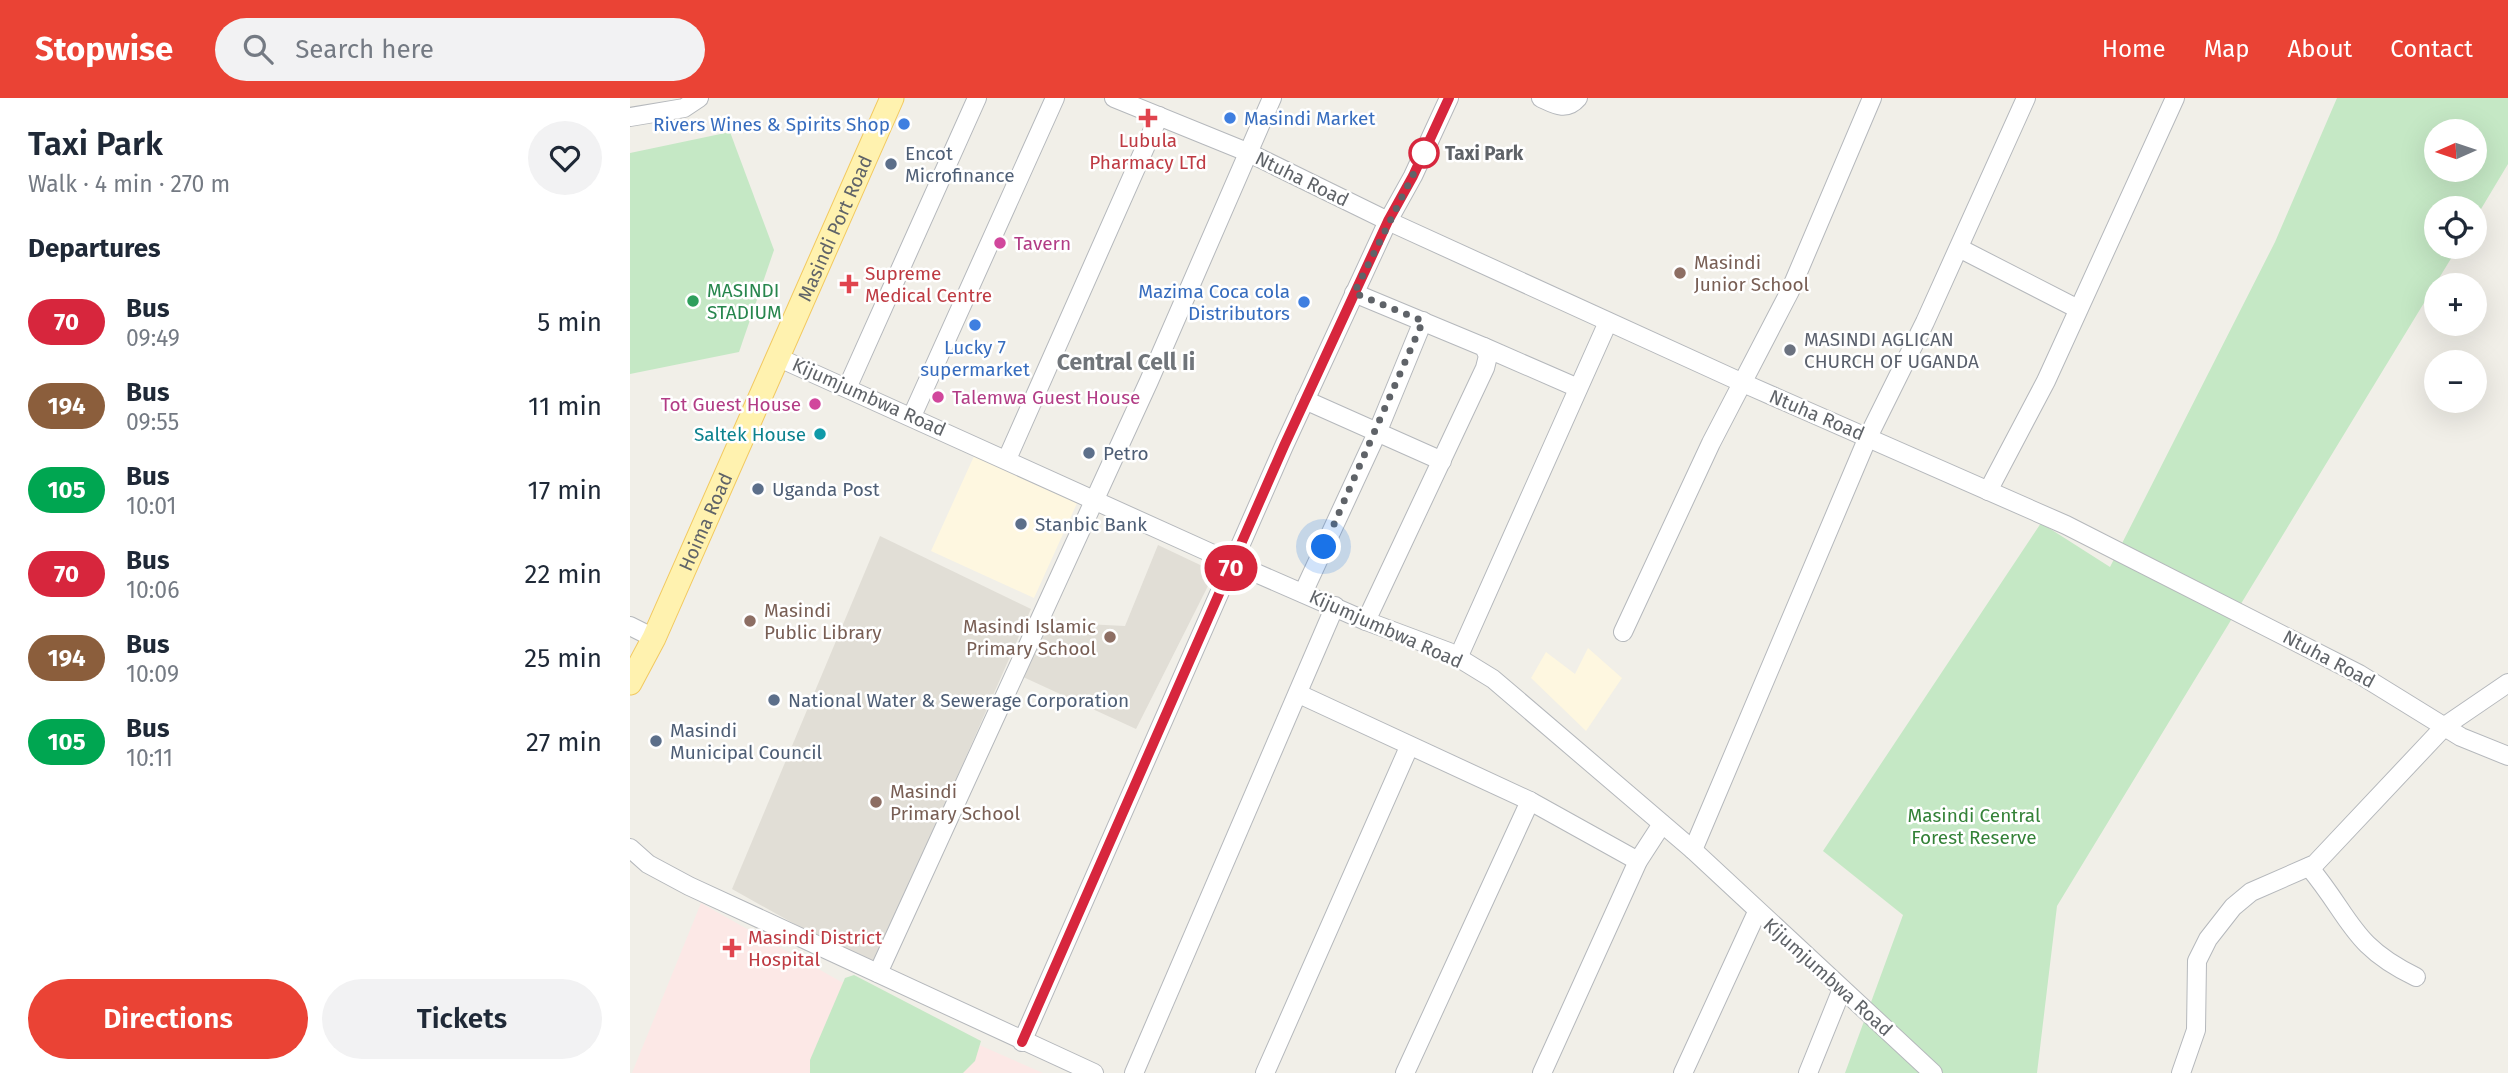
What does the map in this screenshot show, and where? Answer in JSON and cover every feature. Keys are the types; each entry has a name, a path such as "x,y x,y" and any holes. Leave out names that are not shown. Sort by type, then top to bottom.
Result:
{"main road":[{"name":"Masindi Port Road","path":"777,357 892,98"},
{"name":"Hoima Road","path":"630,682 654,638 777,357"}],"street":[{"path":"630,117 684,108 699,98"},
{"path":"848,386 977,98"},
{"path":"912,416 1055,98"},
{"name":"Ntuha Road","path":"1114,98 1247,152 1388,221 1608,322 2137,559 2359,674 2468,740 2508,756"},
{"path":"878,973 1095,499 1272,98"},
{"path":"1022,1042 1354,293 1449,98"},
{"path":"1541,98 1560,107 1568,106 1578,98"},
{"path":"1623,632 1687,492 1790,291 1872,98"},
{"path":"1693,850 1868,437 1959,248 2026,98"},
{"path":"1988,491 2046,381 2175,98"},
{"path":"1007,458 1159,116"},
{"path":"1959,248 2078,309"},
{"path":"1354,293 1578,388"},
{"path":"1303,593 1377,433 1423,321"},
{"path":"1458,658 1608,322"},
{"path":"1366,621 1485,368 1488,356 1484,347"},
{"name":"Kijumjumbwa Road","path":"777,357 848,386 1233,563 1458,658 1493,679 1544,719 1693,850 1933,1073"},
{"path":"1306,400 1441,461"},
{"path":"1134,1073 1335,606"},
{"path":"630,626 654,638"},
{"path":"2181,1073 2196,1030 2197,961 2208,940 2243,898 2309,867 2322,858 2445,726 2508,683"},
{"path":"1299,694 1530,801 1638,861"},
{"path":"1265,1073 1409,747"},
{"path":"1405,1073 1530,801"},
{"path":"1542,1073 1638,861 1662,824"},
{"path":"630,848 648,864 1022,1042 1094,1073"},
{"path":"630,863 648,864"},
{"path":"2309,867 2329,891 2357,937 2387,963 2416,976"},
{"path":"1683,1073 1757,912"},
{"path":"1808,1073 1842,989"}],"shaded area":[{"path":"975,454 1078,501 1034,598 931,551"},
{"path":"880,536 1031,609 873,968 732,889"},
{"name":"Masindi Islamic Primary School","path":"1158,545 1215,572 1136,729 1021,676 1046,622 1125,626"},
{"path":"1588,648 1622,678 1586,731 1531,678 1546,652 1575,674"},
{"name":"Masindi District Hospital","path":"701,903 861,993 1043,1073 632,1073"}],"green space":[{"name":"Masindi Central Forest Reserve","path":"2337,98 2508,98 2508,164 2487,199 2487,196 2424,196 2424,259 2451,259 2442,273 2424,273 2424,303 2057,906 2037,1073 1845,1073 1903,915 1823,851 2041,523 2110,567 2275,242"},
{"name":"MASINDI STADIUM","path":"730,132 774,250 739,352 630,374 630,153"},
{"path":"854,975 981,1041 975,1061 963,1073 810,1073 810,1060 845,978"}],"bus line":[{"name":"70","path":"1022,1042 1284,446 1388,221 1413,176 1449,98"}],"place":[{"name":"Lubula Pharmacy LTd","path":"1148,118"},
{"name":"Masindi Market","path":"1230,118"},
{"name":"Rivers Wines & Spirits Shop","path":"904,124"},
{"name":"Taxi Park","path":"1424,153"},
{"name":"Encot Microfinance","path":"891,164"},
{"name":"Tavern","path":"1000,243"},
{"name":"Masindi Junior School","path":"1680,273"},
{"name":"Supreme Medical Centre","path":"849,284"},
{"name":"MASINDI STADIUM","path":"693,301"},
{"name":"Mazima Coca cola Distributors","path":"1304,302"},
{"name":"Lucky 7 supermarket","path":"975,325"},
{"name":"MASINDI AGLICAN CHURCH OF UGANDA","path":"1790,350"},
{"name":"Talemwa Guest House","path":"938,397"},
{"name":"Tot Guest House","path":"815,404"},
{"name":"Saltek House","path":"820,434"},
{"name":"Petro","path":"1089,453"},
{"name":"Uganda Post","path":"758,489"},
{"name":"Stanbic Bank","path":"1021,524"},
{"name":"Masindi Public Library","path":"750,621"},
{"name":"Masindi Islamic Primary School","path":"1110,637"},
{"name":"National Water & Sewerage Corporation","path":"774,700"},
{"name":"Masindi Municipal Council","path":"656,741"},
{"name":"Masindi Primary School","path":"876,802"},
{"name":"Masindi District Hospital","path":"732,948"}],"district":[{"name":"Central Cell Ii","path":"1126,362"}],"route":[{"path":"1324,547 1377,433 1423,321 1354,293 1424,153"}]}
